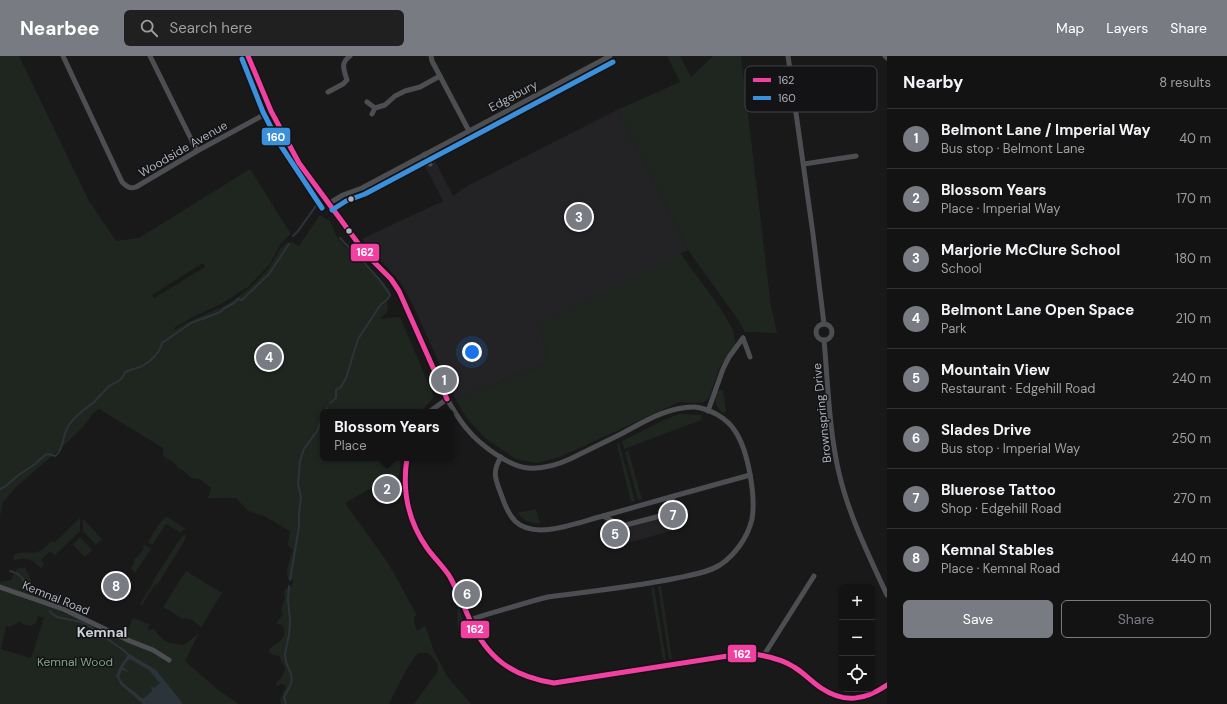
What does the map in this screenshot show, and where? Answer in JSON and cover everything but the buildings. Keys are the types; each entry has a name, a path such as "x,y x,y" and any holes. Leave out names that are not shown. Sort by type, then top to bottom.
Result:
{"street":[{"name":"Woodside Avenue","path":"63,56 122,182 131,188 136,187 270,110"},
{"path":"150,56 197,151"},
{"path":"248,56 270,110 299,163 366,254 391,279 399,291 447,399 453,409"},
{"path":"328,92 343,84 347,80 342,66 343,62 350,56"},
{"path":"431,56 469,131"},
{"name":"Edgebury","path":"328,204 362,188 610,56"},
{"name":"Brownspring Drive","path":"788,56 789,66"},
{"path":"372,114 375,108 385,105 395,96 405,91 420,87 440,76"},
{"path":"367,102 375,108"},
{"name":"Brownspring Drive","path":"796,112 814,234 824,324"},
{"path":"425,154 430,164"},
{"path":"804,164 856,156"},
{"name":"Brownspring Drive","path":"824,324 817,328 816,333 824,340"},
{"name":"Brownspring Drive","path":"824,324 830,327 832,331 829,338 824,340"},
{"path":"708,411 728,358 743,338 750,357"},
{"name":"Brownspring Drive","path":"824,340 833,443 839,475 856,528 887,596"},
{"path":"433,409 447,399"},
{"path":"454,411 471,434 501,457 514,464 528,468 542,468 558,464 650,418 672,410 695,408 708,411 718,415 735,430 744,449 750,476 753,509 749,529 745,538 726,560 712,569 656,582 546,598 470,620"},
{"path":"501,457 495,465 495,472 498,486 510,515 522,526 538,530 552,529 750,476"},
{"path":"407,461 405,478 408,509 414,526 425,545 452,580 470,620 482,642 496,659 520,675 542,682 554,683 747,653 764,655 787,664 795,668 822,689 840,698 850,699 868,696 887,685"},
{"path":"603,516 621,525 660,516 663,514 674,496"},
{"path":"764,655 814,576"},
{"name":"Kemnal Road","path":"0,586 63,609 130,641 153,650 169,660"}],"shaded area":[{"path":"617,110 688,250 540,324 547,353 544,364 456,400 412,303 400,282 362,239 443,201 425,166 435,161 453,196 469,185"},
{"path":"677,499 683,517 675,529 624,544 617,544 605,539 604,520 623,527 664,517"},
{"path":"128,655 131,655 156,670 182,704 143,704 121,685 116,676","holes":["130,659 149,670 160,683 154,688 151,686 152,691 143,699 123,683 119,677 122,670 129,672 123,667"]}],"green space":[{"path":"0,56 19,56 89,201 116,241 139,238 250,169 291,234 281,243 270,264 248,287 221,304 174,328 175,330 188,322 228,304 250,288 269,268 280,249 287,243 292,242 299,246 320,215 330,221 338,239 358,260 379,277 390,291 386,300 388,307 386,313 380,319 400,317 434,397 424,409 320,409 320,461 401,461 399,477 368,490 345,503 388,563 417,615 414,617 414,623 417,631 425,625 433,649 447,676 471,704 414,704 438,671 437,663 429,653 418,653 406,671 389,704 281,704 280,700 286,686 282,684 276,686 277,681 281,679 285,669 279,656 273,655 269,652 269,649 282,639 285,633 282,625 276,623 283,614 281,610 285,597 285,589 292,586 293,580 288,579 287,570 293,549 291,549 288,545 290,531 262,515 248,511 236,498 208,498 211,488 200,479 191,478 177,467 176,464 163,456 163,448 99,409 93,413 83,427 17,486 3,502 0,516","holes":["203,263 205,267 154,298 152,295"]},
{"path":"667,56 680,56 691,77 713,56 741,56 745,89 745,112 748,112 771,306 777,333 745,332 739,321 688,250 617,110 680,82"},
{"path":"680,253 721,309 733,330 736,345 720,367 709,398 704,402 679,402 560,457 536,463 516,459 485,438 466,417 456,400 544,364 547,353 540,324"},
{"path":"723,390 726,411 724,414 717,406 716,401 717,391"},
{"path":"679,414 702,415 701,420 624,449 622,441"},
{"path":"619,443 635,501 631,502 617,444"},
{"path":"628,450 642,499 638,500 625,452"},
{"path":"536,509 540,524 526,521 517,513"},
{"path":"166,517 186,529 180,532 166,524 152,545 148,542 158,525"},
{"path":"80,518 80,531 55,555 50,551 41,560 44,565 41,568 30,560 13,559 15,554 36,552 51,541 55,542"},
{"path":"83,519 102,539 96,545 83,531"},
{"path":"186,535 185,540 157,585 155,584 142,605 140,604 182,536"},
{"path":"80,537 92,550 85,557 73,545"},
{"path":"145,545 151,549 135,573 131,568 134,564 134,559 144,549 143,546"},
{"name":"Kemnal Wood","path":"25,567 34,587 49,594 60,594 61,612 126,636 133,618 149,624 148,630 154,629 163,640 170,643 184,645 199,633 185,661 218,690 239,704 0,704 0,582 11,580 17,569","holes":["38,616 44,618 31,658 1,649 6,626 10,627 20,621 22,624 31,626 36,623"]},
{"path":"186,571 222,593 201,627 192,620 185,618 183,619 163,607"},
{"path":"658,586 661,586 672,659 669,659"},
{"path":"654,587 666,660 663,660 651,588"},
{"path":"459,607 471,638 462,636 458,628 457,623"}],"waterway":[{"path":"293,236 318,203"},
{"path":"330,403 336,398 336,390 341,387 346,378 358,339 381,304 387,300 390,295 373,272 340,238"},
{"path":"0,489 6,486 45,455 48,454 55,456 58,454 62,446 65,433 72,421 94,402 109,386 118,382 125,372 142,366 150,361 158,352 162,343 191,323 222,311 238,299 242,300 269,274 289,244"},
{"path":"290,580 299,527 301,498 298,484 300,461 304,449 317,431 320,424"},
{"path":"10,571 20,576 29,590 44,597"},
{"path":"286,704 284,697 292,680 285,654 290,621 288,600 289,586"},
{"path":"50,611 57,617 88,625 94,630 98,638 106,638 130,656"}],"transit line":[{"name":"162","path":"248,56 271,111 299,163 366,254 391,279 399,291 447,399"},
{"name":"160","path":"242,59 263,112 279,143 322,208"},
{"name":"160","path":"332,210 346,201 365,194 613,62"},
{"name":"162","path":"407,461 405,482 408,505 420,538 450,577 476,632 484,644 502,663 525,676 554,683 747,653 771,657 783,661 794,667 821,688 838,696 847,698 863,697 887,685"}],"place":[{"name":"Marjorie McClure School","path":"579,217"},
{"name":"Belmont Lane Open Space","path":"269,357"},
{"name":"Belmont Lane / Imperial Way","path":"444,380"},
{"name":"Blossom Years","path":"387,489"},
{"name":"Bluerose Tattoo","path":"673,515"},
{"name":"Mountain View","path":"615,534"},
{"name":"Kemnal Stables","path":"116,586"},
{"name":"Slades Drive","path":"467,594"}],"district":[{"name":"Kemnal","path":"102,632"}]}
